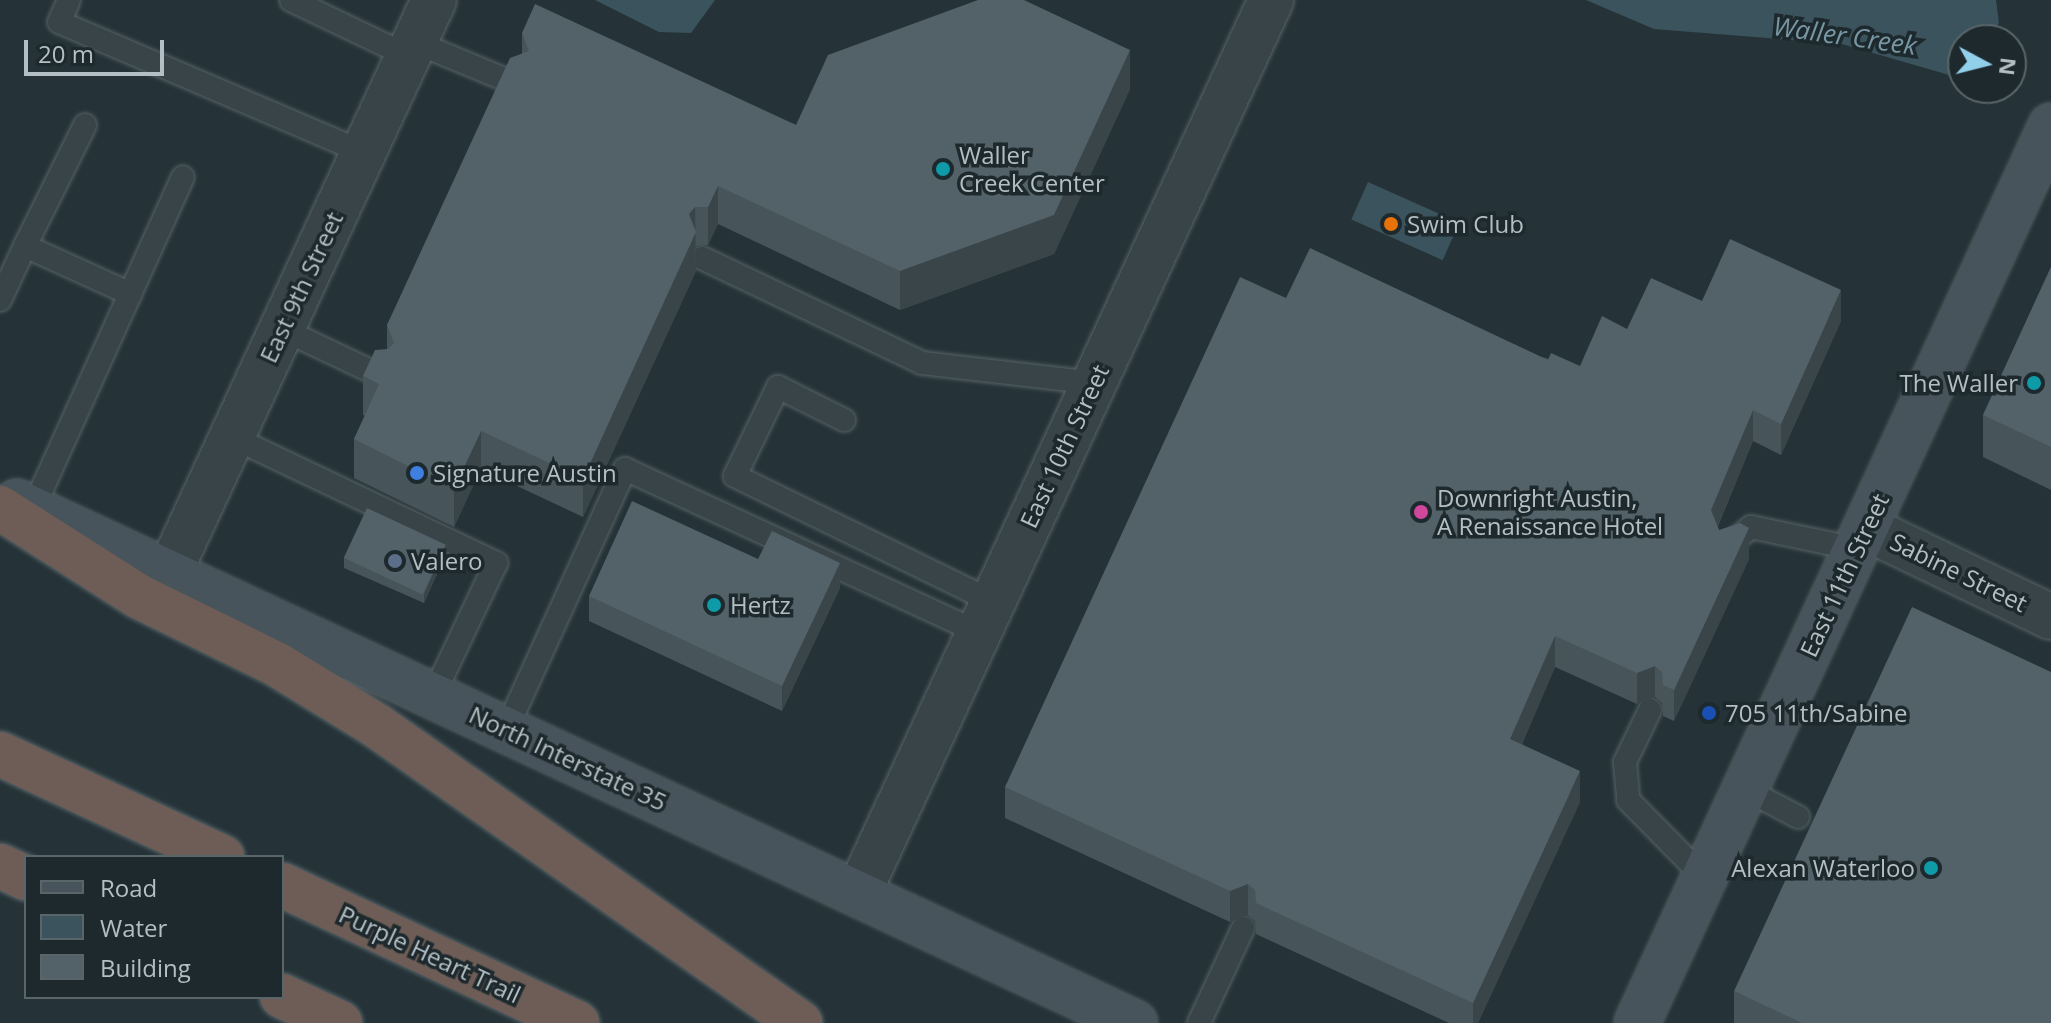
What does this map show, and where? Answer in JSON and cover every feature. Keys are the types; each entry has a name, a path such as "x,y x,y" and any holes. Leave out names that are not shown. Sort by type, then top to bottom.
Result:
{"highway":[{"path":"11,504 138,596 278,665 377,726 800,1023"},
{"path":"0,754 218,855"},
{"path":"0,866 24,877"},
{"name":"Purple Heart Trail","path":"284,886 577,1023"},
{"path":"284,997 340,1023"}],"main road":[{"name":"East 11th Street","path":"1637,1023 2046,137"},
{"name":"North Interstate 35","path":"11,504 169,573 1135,1023"}],"street":[{"name":"East 9th Street","path":"169,573 434,0"},
{"name":"East 10th Street","path":"858,894 1271,0"},
{"name":"Sabine Street","path":"1861,538 2051,617"}],"lane":[{"path":"69,0 59,22 363,152"},
{"path":"291,0 412,49 516,84"},
{"path":"0,300 85,125"},
{"path":"11,504 131,294 183,177"},
{"path":"25,246 131,294"},
{"path":"702,258 922,363 1094,383"},
{"path":"282,329 381,376"},
{"path":"844,420 778,387 735,476 984,616"},
{"path":"232,437 496,563 433,696"},
{"path":"506,730 625,469 984,616"},
{"path":"1725,548 1751,527 1861,538"},
{"path":"1650,710 1625,762 1628,800 1704,877"},
{"path":"1745,789 1798,817"},
{"path":"1199,1023 1243,928"}],"water":[{"path":"595,0 715,0 691,33 659,32"},
{"name":"Waller Creek","path":"1586,0 1996,0 1999,23 2003,24 1947,24 1947,74 1842,44 1654,29"},
{"path":"2027,29 2051,35 2027,67"},
{"path":"1368,182 1459,223 1443,260 1351,219"}],"pier":[{"path":"2002,16 2051,31 2051,100 2027,95 2027,24 1998,24"}],"building":[{"path":"978,0 1024,0 1130,50 1054,215 900,271 718,186 708,207 695,207 689,214 696,232 583,479 481,431 454,489 354,439 379,384 363,376 375,350 388,349 394,343 387,325 510,58 529,51 522,33 535,4 796,125 828,55"},
{"path":"1730,239 1841,290 1781,424 1753,410 1711,510 1719,530 1740,523 1749,528 1674,690 1663,685 1662,672 1655,666 1637,673 1555,636 1510,739 1580,771 1473,1003 1256,903 1255,890 1248,884 1230,891 1005,787 1240,277 1286,298 1310,248 1548,360 1551,353 1580,366 1602,316 1627,329 1651,278 1702,301"},
{"path":"2051,267 2051,447 1983,415"},
{"name":"Hertz","path":"632,501 758,559 772,531 840,563 782,686 589,596"},
{"name":"Valero","path":"367,508 446,545 423,595 344,558"},
{"name":"Alexan Waterloo","path":"1912,607 2051,672 2051,1023 1802,1023 1734,991"}],"place":[{"name":"Waller Creek Center","path":"943,169"},
{"name":"Swim Club","path":"1391,224"},
{"name":"The Waller","path":"2034,383"},
{"name":"Signature Austin","path":"417,473"},
{"name":"Downright Austin, A Renaissance Hotel","path":"1421,512"},
{"name":"Valero","path":"395,561"},
{"name":"Hertz","path":"714,605"},
{"name":"705 11th/Sabine","path":"1709,713"},
{"name":"Alexan Waterloo","path":"1931,868"}]}
